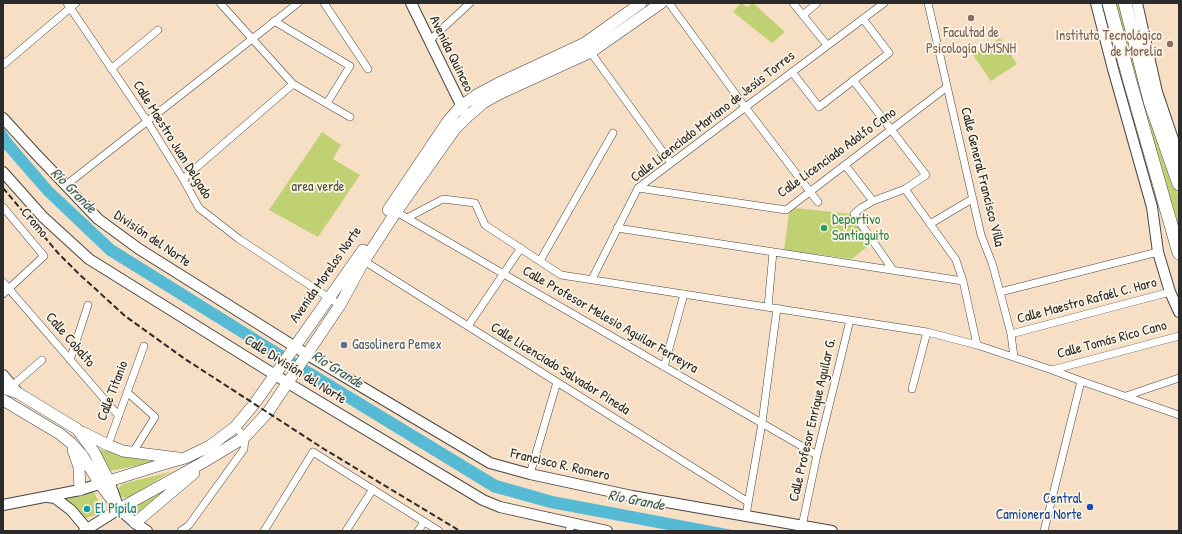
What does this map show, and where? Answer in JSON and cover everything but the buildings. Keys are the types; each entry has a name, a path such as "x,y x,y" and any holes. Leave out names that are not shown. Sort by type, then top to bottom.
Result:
{"highway":[{"path":"1109,3 1179,253"},
{"path":"1125,3 1150,101 1179,184"}],"main road":[{"name":"Avenida Quinceo","path":"411,3 467,117"},
{"name":"Avenida Morelos Norte","path":"3,505 80,490 185,458 210,446 235,427 255,403 329,298 361,259 448,121 461,106 484,90 588,47 641,3"},
{"name":"Avenida Morelos Norte","path":"392,210 455,129 482,103 588,47 661,3"},
{"path":"1096,3 1152,206 1158,252 1170,292 1179,312"},
{"path":"1137,3 1157,92 1179,157"},
{"path":"1126,112 1169,220"},
{"name":"División del Norte","path":"3,118 98,219 139,250 306,358"},
{"name":"Calle División del Norte","path":"3,172 43,217 89,259 275,374 291,379 483,500 500,507 571,527 608,531"},
{"name":"Avenida Morelos Norte","path":"119,509 202,464 245,437 268,412 306,358 340,305 361,259"},
{"name":"Francisco R. Romero","path":"306,358 490,463 530,474 632,496 832,531"},
{"path":"3,375 11,389 108,446 123,451 185,458"},
{"path":"3,400 60,434 71,443 105,483"},
{"path":"77,429 94,452 105,483 119,509 147,531"},
{"path":"60,434 72,449 76,457 79,467 80,490"},
{"path":"135,523 165,496 190,478 202,464"},
{"path":"46,497 54,498 71,510 85,530 119,509"}],"street":[{"path":"3,65 69,6 76,3"},
{"path":"220,3 293,84 350,117"},
{"path":"66,185 298,3"},
{"path":"324,3 368,69"},
{"path":"430,40 470,3"},
{"path":"669,3 745,107 818,202"},
{"path":"793,3 827,46"},
{"path":"803,15 817,3"},
{"name":"Calle Licenciado Mariano de Jesús Torres","path":"592,280 638,188 884,3"},
{"name":"Calle General Francisco Villa","path":"928,3 972,199 981,235 992,263 1000,292 1011,334 1014,357"},
{"name":"Calle Maestro Juan Delgado","path":"69,6 147,121 199,208 239,239 340,305"},
{"path":"792,72 819,107 889,53 863,19"},
{"path":"274,21 350,66 327,103"},
{"path":"111,69 158,30"},
{"path":"588,47 671,163"},
{"path":"853,80 926,175 905,189 873,201 854,214 893,270"},
{"path":"183,179 293,84"},
{"name":"Calle Licenciado Adolfo Cano","path":"638,188 786,210 947,87"},
{"path":"540,261 613,133"},
{"path":"845,165 873,201"},
{"path":"905,189 956,260 963,281 977,345"},
{"path":"930,224 972,199"},
{"path":"407,218 443,200 475,203 485,225 561,275 926,332 977,345 1014,357 1179,415"},
{"name":"Cromo","path":"3,207 44,256 6,291"},
{"name":"Calle Profesor Melesio Aguilar Ferreyra","path":"392,210 817,455"},
{"path":"617,228 963,281"},
{"path":"468,326 521,248"},
{"path":"768,307 773,252"},
{"path":"1000,292 1158,252"},
{"name":"Calle Licenciado Salvador Pineda","path":"361,259 748,502"},
{"name":"Calle Cobalto","path":"3,282 6,291 70,360 118,415"},
{"name":"Calle Maestro Rafaél C. Haro","path":"1011,334 1170,292"},
{"path":"664,367 684,294"},
{"path":"70,360 88,305"},
{"path":"746,515 762,423 777,308"},
{"name":"Calle Profesor Enrique Aguilar G.","path":"802,526 817,455 850,320"},
{"path":"912,389 926,332"},
{"name":"Calle Tomás Rico Cano","path":"1052,370 1179,336"},
{"name":"Calle Titanio","path":"108,446 126,392 144,346"},
{"path":"11,389 42,360"},
{"path":"1126,396 1179,378"},
{"path":"530,474 557,382"},
{"path":"1044,531 1082,382"},
{"path":"126,392 155,417 133,452"},
{"path":"181,531 189,525 244,449 245,437 235,427"},
{"path":"264,531 313,452 439,531"},
{"path":"346,531 373,489"},
{"path":"418,531 424,522"}],"green space":[{"path":"741,3 747,7 753,3 785,32 772,43 733,12"},
{"path":"1115,3 1119,3 1149,110 1179,198 1179,237"},
{"path":"1000,38 1017,64 991,81 973,55"},
{"name":"area verde","path":"322,132 341,145 333,159 360,175 318,237 269,210"},
{"name":"Deportivo Santiaguito","path":"795,208 851,214 872,243 852,259 784,250 789,213"},
{"path":"97,449 155,462 110,471"},
{"path":"170,472 128,498 122,497 119,494 119,488 122,484"},
{"path":"175,485 147,505 136,515 126,509"},
{"path":"94,492 101,507 98,514 86,518 80,516 63,499"}],"water":[{"path":"3,127 11,139 52,187 114,245 284,351 497,480 553,496 738,531 673,531 550,508 492,492 107,255 44,195 3,148"}],"railway":[{"path":"3,188 58,253 125,316 185,359 324,449 460,531"}],"place":[{"name":"Facultad de Psicología UMSNH","path":"971,18"},
{"name":"Instituto Tecnológico de Morelia","path":"1170,44"},
{"name":"Deportivo Santiaguito","path":"824,228"},
{"name":"Gasolinera Pemex","path":"344,345"},
{"name":"Central Camionera Norte","path":"1090,507"},
{"name":"El Pípila","path":"87,509"}],"water label":[{"name":"Río Grande","path":"73,191"},
{"name":"Río Grande","path":"337,370"},
{"name":"Río Grande","path":"636,501"}]}
